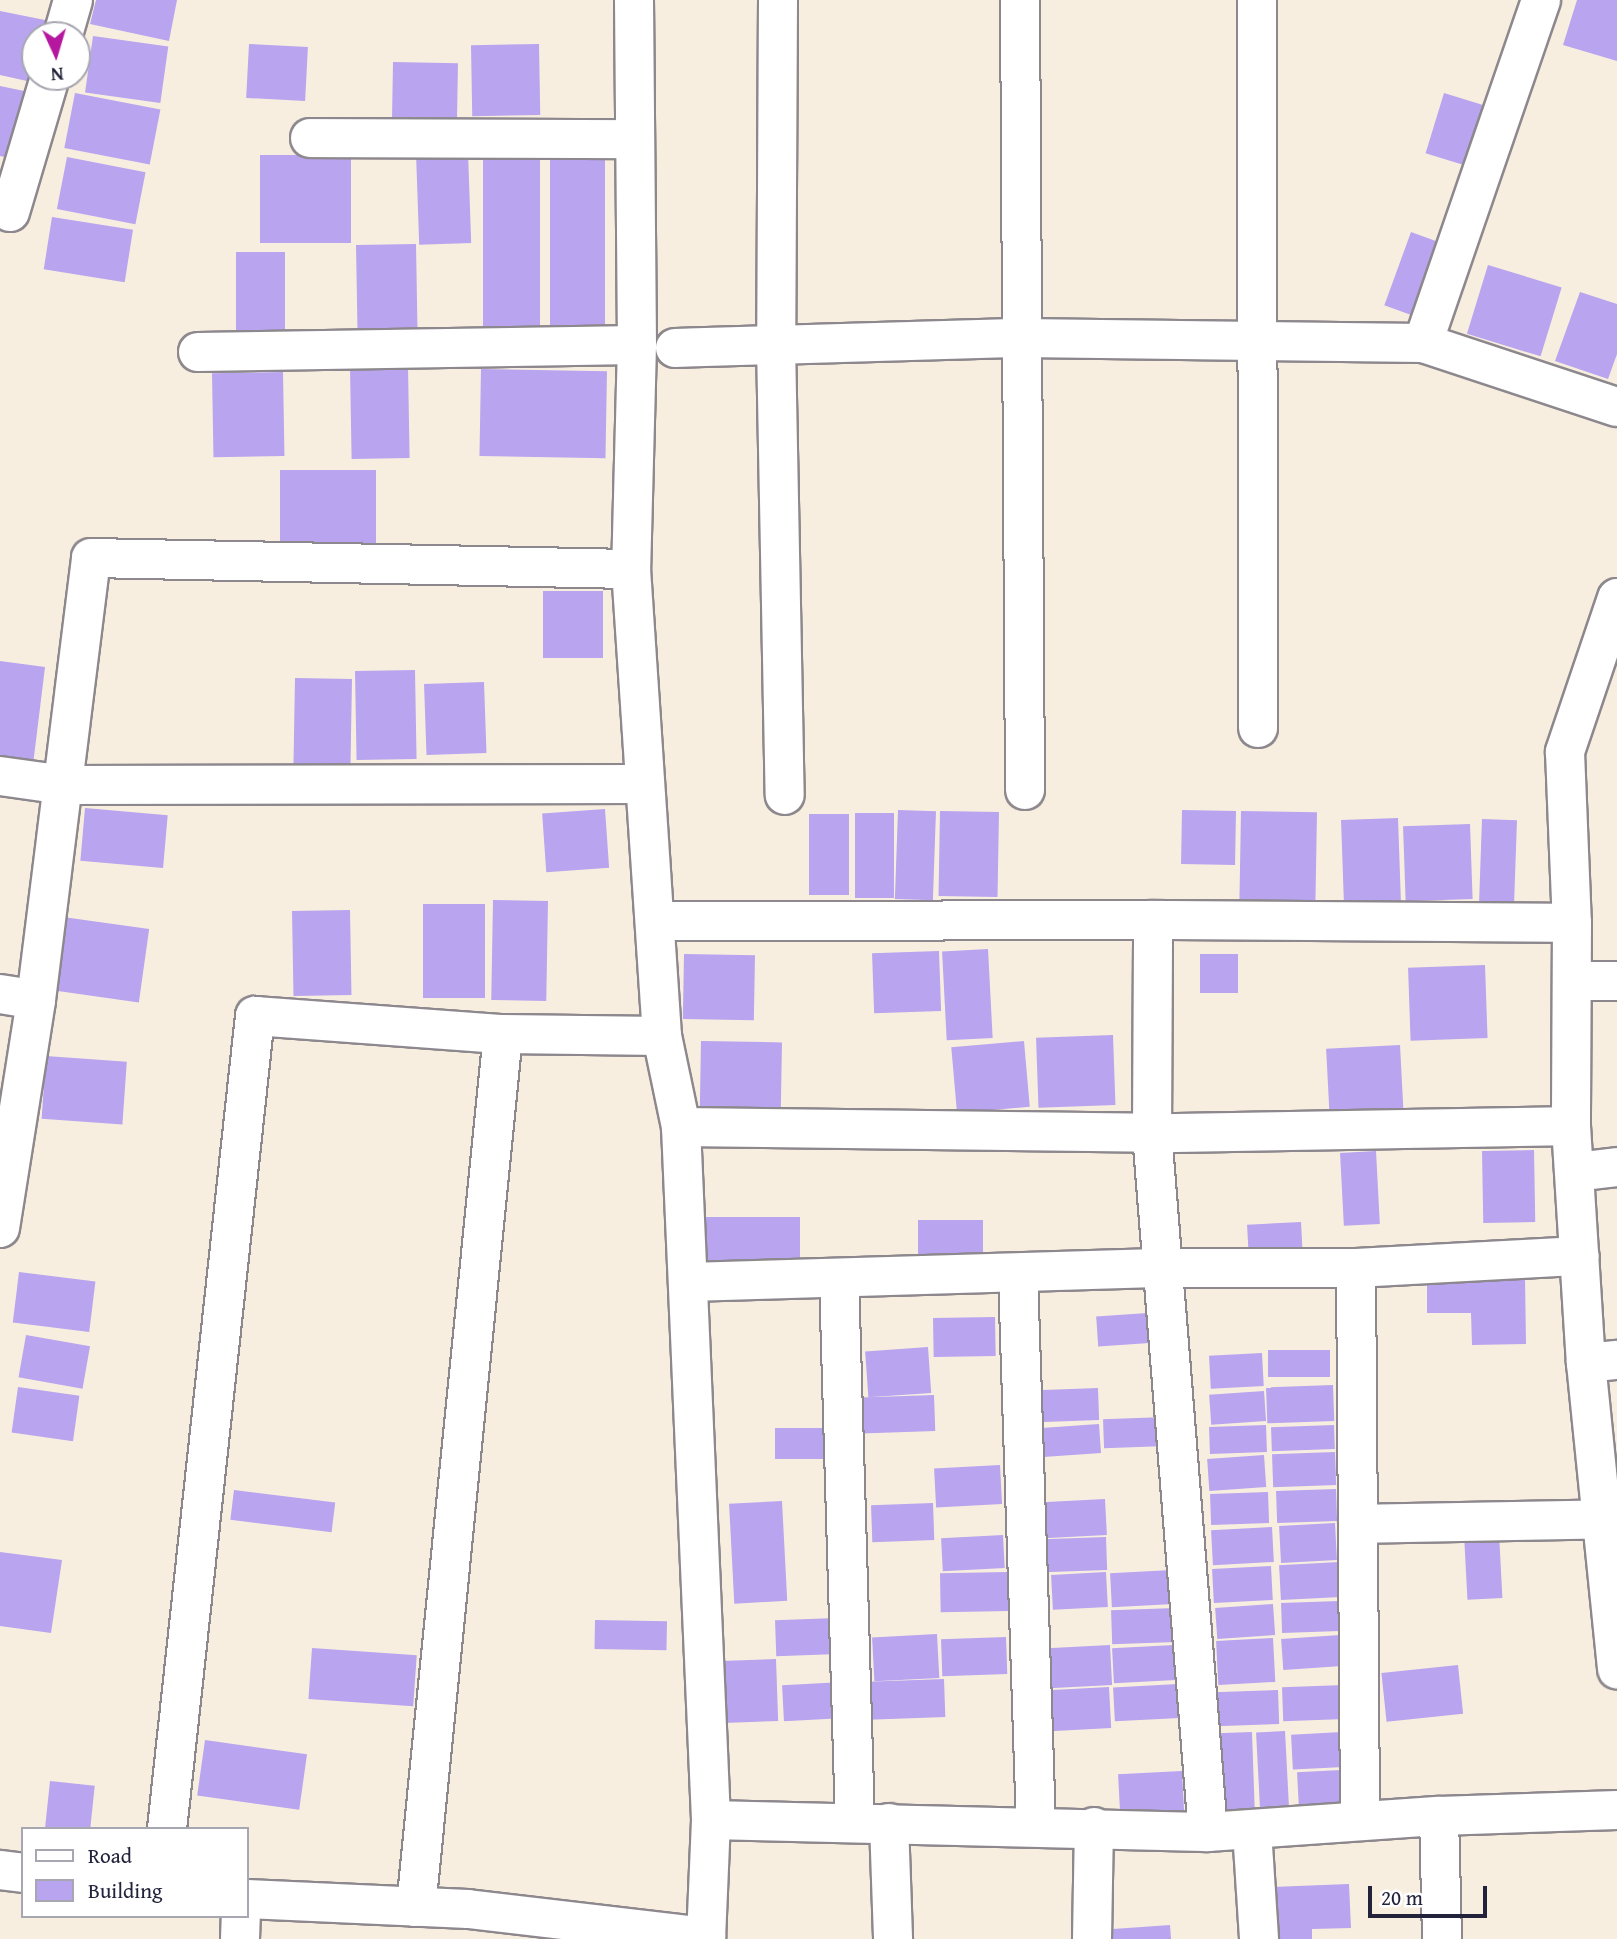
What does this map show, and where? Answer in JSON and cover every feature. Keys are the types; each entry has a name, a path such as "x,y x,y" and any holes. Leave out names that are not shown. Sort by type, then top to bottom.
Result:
{"street":[{"path":"67,21 73,0"},
{"path":"248,1899 415,1907 467,1924 706,1938 711,1820 681,1127 662,1036 657,921 644,784 631,569 637,345 633,139 634,0"},
{"path":"778,0 776,344 785,795"},
{"path":"1020,0 1025,790"},
{"path":"1257,0 1258,728"},
{"path":"1423,343 1541,0"},
{"path":"10,212 46,91"},
{"path":"310,138 633,139"},
{"path":"675,348 1022,338 1259,338 1423,343 1617,407"},
{"path":"198,352 637,345"},
{"path":"0,1228 18,997 65,785 92,558 631,569"},
{"path":"1617,598 1565,752 1573,981 1571,1126 1580,1256 1602,1361 1617,1669"},
{"path":"0,776 65,785 644,784"},
{"path":"1153,920 1152,1133 1166,1268 1208,1832"},
{"path":"657,921 1572,923"},
{"path":"1573,981 1617,981"},
{"path":"167,1827 255,1016 503,1034 662,1036"},
{"path":"415,1907 503,1034"},
{"path":"681,1127 1152,1133 1571,1126"},
{"path":"1575,1172 1617,1167"},
{"path":"689,1282 1018,1275 1166,1268 1356,1268 1580,1256"},
{"path":"1356,1268 1360,1820"},
{"path":"1018,1275 1036,1826"},
{"path":"839,1278 872,1823 893,1939"},
{"path":"1358,1524 1608,1519"},
{"path":"711,1820 1094,1827 1208,1832 1360,1820 1617,1810"},
{"path":"1439,1816 1442,1939"},
{"path":"1092,1939 1094,1827"},
{"path":"1252,1830 1259,1939"},
{"path":"0,1870 21,1873"},
{"path":"240,1939 241,1918"}],"building":[{"path":"96,0 177,0 169,41 91,24"},
{"path":"1577,0 1617,0 1617,61 1563,45"},
{"path":"0,11 50,21 21,21 21,80 0,75"},
{"path":"93,36 168,47 160,103 85,92 91,91"},
{"path":"249,44 308,47 305,101 246,98"},
{"path":"539,44 540,115 472,116 471,45"},
{"path":"393,62 458,63 457,121 392,120"},
{"path":"0,86 34,93 18,160 0,156"},
{"path":"75,93 160,110 150,165 64,148"},
{"path":"1444,93 1493,108 1474,168 1426,153"},
{"path":"483,149 540,149 540,334 483,334"},
{"path":"550,151 605,151 605,331 550,331"},
{"path":"468,152 471,243 419,245 416,154"},
{"path":"260,155 351,155 351,243 260,243"},
{"path":"67,157 146,172 135,224 57,209"},
{"path":"52,217 133,230 125,282 44,269"},
{"path":"1411,232 1442,243 1415,317 1384,305"},
{"path":"416,244 418,338 358,339 356,245"},
{"path":"236,252 285,252 285,335 236,335"},
{"path":"1488,265 1562,288 1541,356 1467,334"},
{"path":"1580,292 1617,304 1617,354 1608,379 1555,361"},
{"path":"408,366 410,458 352,459 350,367"},
{"path":"481,369 607,371 605,458 479,456"},
{"path":"283,372 284,456 213,457 212,373"},
{"path":"280,470 376,470 376,553 280,553"},
{"path":"543,591 603,591 603,658 543,658"},
{"path":"0,661 45,667 33,765 0,761"},
{"path":"415,670 417,759 357,760 355,671"},
{"path":"295,678 352,679 350,768 293,767"},
{"path":"484,682 486,753 427,755 424,684"},
{"path":"85,808 168,815 163,868 80,861"},
{"path":"605,809 609,868 546,872 542,813"},
{"path":"898,810 936,811 933,900 895,899"},
{"path":"1182,810 1236,811 1235,865 1181,864"},
{"path":"940,811 999,812 998,897 939,896"},
{"path":"1241,811 1317,812 1315,911 1239,910"},
{"path":"855,813 894,813 894,898 855,898"},
{"path":"809,814 849,814 849,895 809,895"},
{"path":"1398,818 1401,906 1344,908 1341,820"},
{"path":"1482,819 1517,820 1514,907 1479,906"},
{"path":"1470,824 1473,899 1406,901 1403,826"},
{"path":"493,900 548,901 546,1001 491,1000"},
{"path":"423,904 485,904 485,998 423,998"},
{"path":"350,910 351,995 293,996 292,911"},
{"path":"63,917 149,929 139,1002 53,990"},
{"path":"988,949 993,1038 947,1040 942,951"},
{"path":"939,951 941,1011 874,1013 872,953"},
{"path":"684,954 755,955 754,1020 683,1019"},
{"path":"1200,954 1238,954 1238,993 1200,993"},
{"path":"1485,965 1488,1038 1411,1041 1408,968"},
{"path":"1113,1035 1115,1105 1038,1108 1036,1038"},
{"path":"701,1041 782,1042 781,1109 700,1108"},
{"path":"1024,1041 1030,1107 957,1113 951,1047"},
{"path":"1400,1045 1403,1111 1330,1115 1326,1049"},
{"path":"46,1056 127,1062 122,1124 42,1119"},
{"path":"1534,1150 1535,1222 1483,1223 1482,1151"},
{"path":"1376,1151 1380,1224 1344,1226 1340,1153"},
{"path":"703,1217 800,1217 800,1263 703,1263"},
{"path":"918,1220 983,1220 983,1268 918,1268"},
{"path":"1301,1222 1303,1257 1249,1260 1247,1225"},
{"path":"19,1272 95,1281 89,1332 13,1323"},
{"path":"1525,1278 1526,1344 1472,1345 1471,1313 1427,1313 1427,1279"},
{"path":"1162,1312 1164,1342 1098,1347 1096,1317"},
{"path":"995,1317 996,1356 934,1357 933,1318"},
{"path":"26,1335 90,1346 83,1389 19,1377"},
{"path":"928,1347 931,1393 868,1397 865,1351"},
{"path":"1268,1350 1330,1350 1330,1377 1268,1377"},
{"path":"1262,1353 1264,1386 1211,1389 1209,1356"},
{"path":"1333,1385 1334,1421 1267,1423 1266,1387"},
{"path":"18,1387 79,1396 73,1441 12,1433"},
{"path":"1098,1388 1099,1420 1037,1422 1036,1390"},
{"path":"1264,1391 1266,1421 1211,1425 1209,1395"},
{"path":"934,1395 935,1431 861,1434 860,1398"},
{"path":"1165,1417 1166,1446 1104,1448 1103,1419"},
{"path":"1099,1424 1101,1453 1036,1457 1034,1429"},
{"path":"1266,1425 1267,1452 1210,1454 1209,1427"},
{"path":"1334,1425 1335,1449 1272,1451 1271,1427"},
{"path":"775,1428 835,1428 835,1459 775,1459"},
{"path":"1335,1452 1336,1485 1273,1487 1272,1454"},
{"path":"1264,1455 1266,1487 1209,1491 1207,1459"},
{"path":"1000,1465 1002,1504 936,1507 934,1468"},
{"path":"1336,1489 1337,1521 1277,1523 1276,1491"},
{"path":"234,1490 335,1502 332,1532 230,1520"},
{"path":"1268,1492 1269,1523 1211,1525 1210,1494"},
{"path":"1105,1499 1107,1535 1039,1539 1037,1503"},
{"path":"782,1501 787,1601 734,1604 729,1504"},
{"path":"933,1503 934,1540 872,1542 871,1505"},
{"path":"1335,1523 1337,1560 1281,1563 1279,1526"},
{"path":"1272,1527 1274,1562 1213,1565 1211,1530"},
{"path":"1499,1533 1502,1598 1467,1600 1464,1535"},
{"path":"1003,1535 1005,1568 943,1571 941,1538"},
{"path":"1106,1537 1107,1570 1043,1572 1042,1539"},
{"path":"0,1552 62,1560 51,1633 0,1626"},
{"path":"1339,1562 1341,1597 1281,1600 1279,1565"},
{"path":"1271,1566 1273,1600 1214,1603 1212,1569"},
{"path":"1172,1570 1174,1604 1112,1607 1110,1573"},
{"path":"1008,1572 1009,1611 941,1612 940,1573"},
{"path":"1106,1572 1108,1607 1053,1610 1051,1575"},
{"path":"1339,1601 1340,1631 1282,1633 1281,1603"},
{"path":"1273,1604 1275,1635 1217,1639 1215,1608"},
{"path":"1175,1608 1176,1642 1112,1644 1111,1610"},
{"path":"837,1618 838,1654 776,1656 775,1620"},
{"path":"595,1620 667,1621 666,1650 594,1649"},
{"path":"937,1634 939,1678 874,1681 872,1637"},
{"path":"1340,1635 1342,1666 1283,1670 1281,1639"},
{"path":"1006,1637 1007,1674 942,1676 941,1639"},
{"path":"1273,1638 1275,1682 1218,1685 1216,1641"},
{"path":"1110,1645 1112,1685 1049,1688 1047,1648"},
{"path":"1174,1645 1176,1680 1114,1683 1112,1648"},
{"path":"312,1648 417,1655 413,1706 308,1699"},
{"path":"776,1659 778,1721 723,1723 721,1661"},
{"path":"1458,1665 1463,1714 1387,1722 1381,1673"},
{"path":"944,1679 945,1717 868,1720 867,1682"},
{"path":"843,1682 845,1718 784,1721 782,1685"},
{"path":"1178,1684 1180,1718 1115,1721 1113,1687"},
{"path":"1344,1685 1345,1719 1283,1721 1282,1687"},
{"path":"1109,1687 1111,1728 1045,1731 1043,1690"},
{"path":"1278,1690 1279,1724 1215,1726 1214,1692"},
{"path":"1285,1731 1289,1812 1260,1813 1256,1733"},
{"path":"1252,1732 1255,1810 1220,1811 1217,1733"},
{"path":"1342,1732 1344,1767 1293,1770 1291,1735"},
{"path":"205,1740 307,1754 299,1810 197,1795"},
{"path":"1341,1770 1343,1806 1299,1808 1297,1772"},
{"path":"1182,1771 1184,1816 1120,1819 1118,1774"},
{"path":"50,1781 95,1786 90,1827 45,1827"},
{"path":"1349,1884 1351,1928 1312,1929 1312,1939 1274,1939 1272,1887"},
{"path":"1170,1925 1171,1939 1099,1939 1099,1930"}]}
